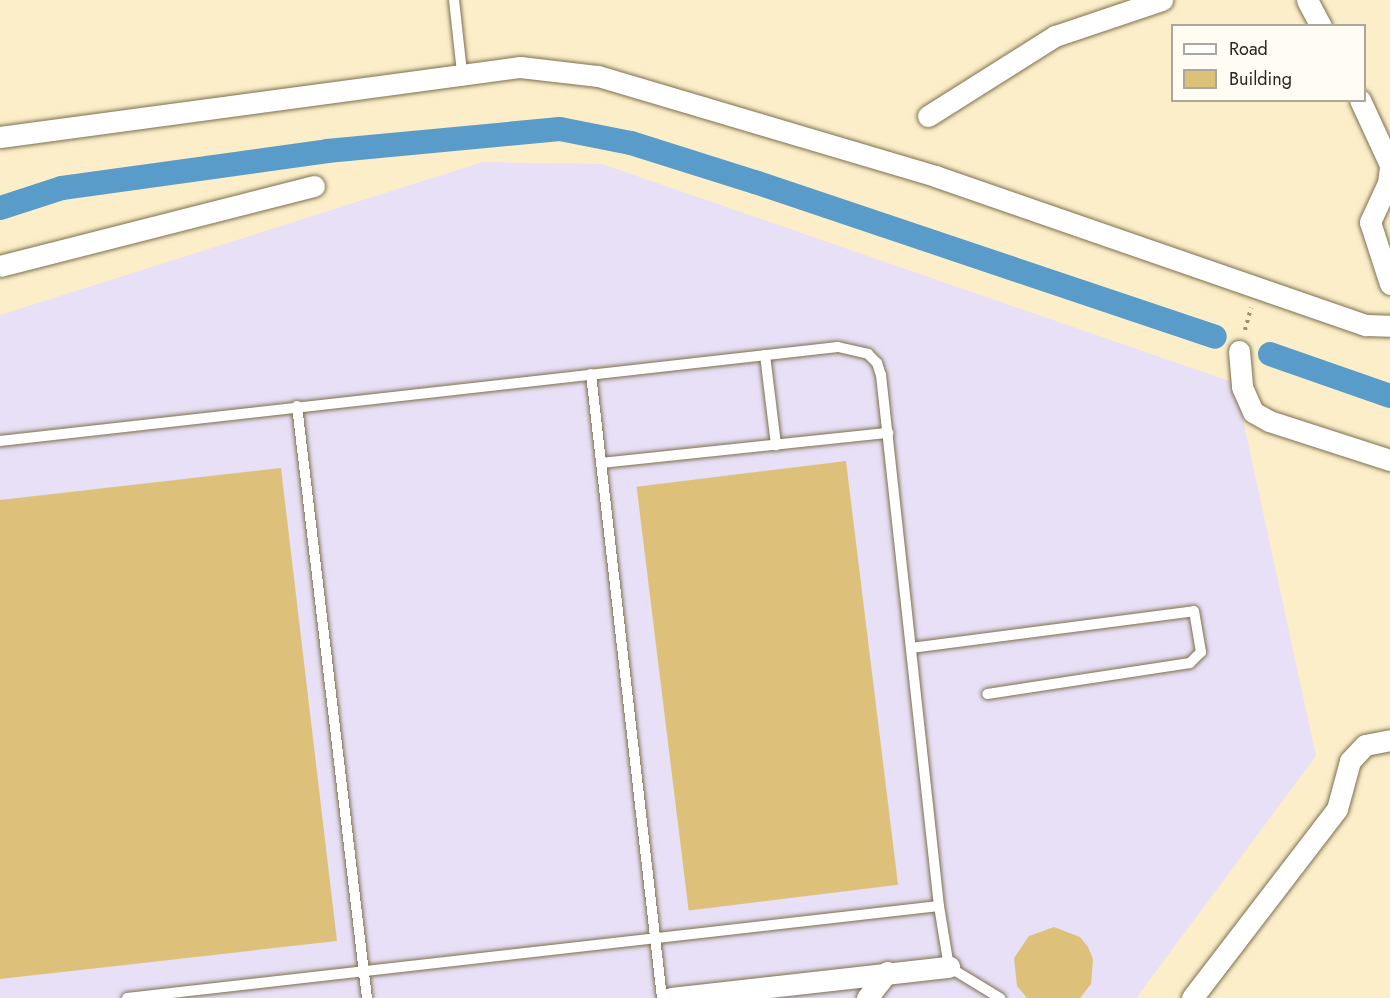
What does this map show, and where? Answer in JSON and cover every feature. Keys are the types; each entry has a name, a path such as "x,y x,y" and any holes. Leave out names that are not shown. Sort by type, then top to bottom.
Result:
{"street":[{"path":"928,116 1054,36 1162,0"},
{"path":"1307,0 1320,24"},
{"path":"0,137 520,67 598,76 935,176 1257,291 1366,325 1390,326"},
{"path":"1361,102 1390,166 1388,183 1370,222 1390,284"},
{"path":"0,266 314,186"},
{"path":"1239,351 1242,387 1253,412 1269,421 1390,460"},
{"path":"1192,998 1337,809 1350,760 1365,745 1390,740"},
{"path":"671,998 887,972 949,967"},
{"path":"867,998 887,972"}],"lane":[{"path":"454,0 462,73"},
{"path":"0,441 838,347 868,354 877,363 881,375 939,906 949,967 1000,998"},
{"path":"765,355 776,445"},
{"path":"591,374 662,998"},
{"path":"297,406 367,998"},
{"path":"601,463 888,433"},
{"path":"911,648 1194,611 1201,652 1190,663 987,694"},
{"path":"127,998 939,906"}],"path":[{"path":"1239,351 1257,291"}],"shaded area":[{"path":"483,162 602,164 1235,383 1316,756 1136,998 0,998 0,315"}],"building":[{"path":"846,461 898,885 689,911 637,487"},
{"path":"281,468 337,941 0,979 0,500"},
{"path":"1054,927 1080,937 1088,947 1093,959 1091,984 1080,998 1027,998 1017,986 1014,958 1029,936"}],"waterway":[{"path":"0,208 62,188 327,151 560,129 631,143 755,182 1215,337"},
{"path":"1270,354 1390,396"}]}
